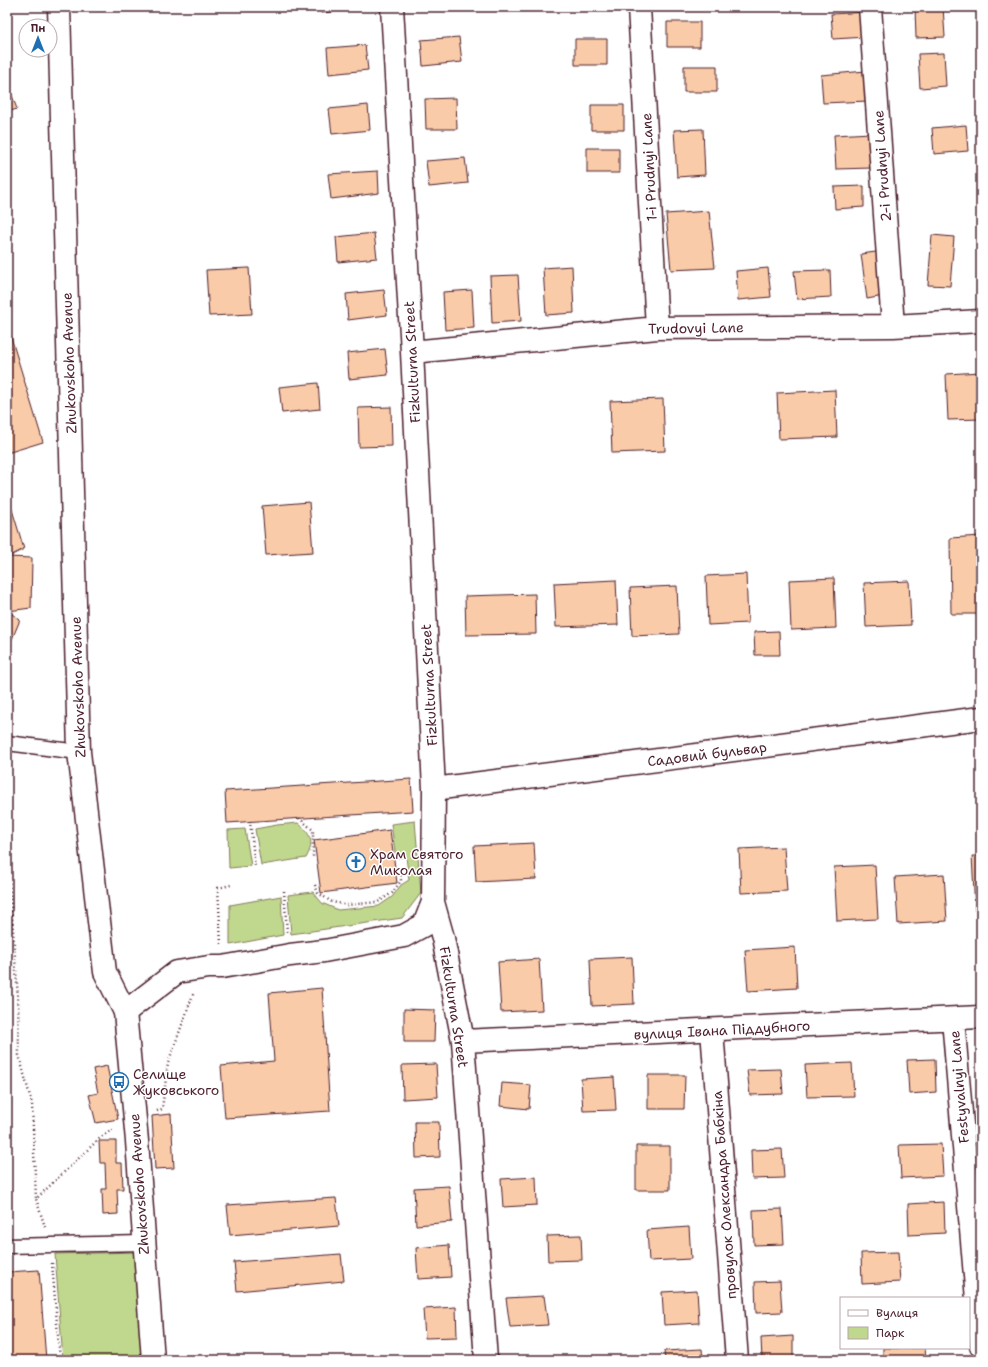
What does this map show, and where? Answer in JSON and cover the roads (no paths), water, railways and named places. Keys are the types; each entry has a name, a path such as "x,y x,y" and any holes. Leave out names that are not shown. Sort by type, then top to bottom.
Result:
{"street":[{"name":"Zhukovskoho Avenue","path":"59,7 79,752 106,972 125,1012 137,1141 143,1243 153,1360"},
{"name":"Fizkulturna Street","path":"392,7 412,352 434,789 433,902 443,938 463,1041 486,1360"},
{"name":"1-i Prudnyi Lane","path":"639,7 657,328"},
{"name":"2-i Prudnyi Lane","path":"870,7 893,326"},
{"name":"Trudovyi Lane","path":"412,352 657,328 893,326 981,321"},
{"name":"Садовий бульвар","path":"434,789 981,718"},
{"path":"125,1012 177,972 209,967 222,967 290,955 324,951 404,936 424,925 433,902"},
{"name":"вулиця Івана Піддубного","path":"463,1041 981,1017"},
{"name":"Festyvalnyi Lane","path":"953,1019 981,1346"},
{"name":"провулок Олександра Бабкіна","path":"712,1030 736,1360"}],"lane":[{"path":"7,742 79,752"},
{"path":"7,1246 143,1243"}],"place":[{"name":"Храм Святого Миколая","path":"356,862"},
{"name":"Селище Жуковського","path":"119,1082"}]}
